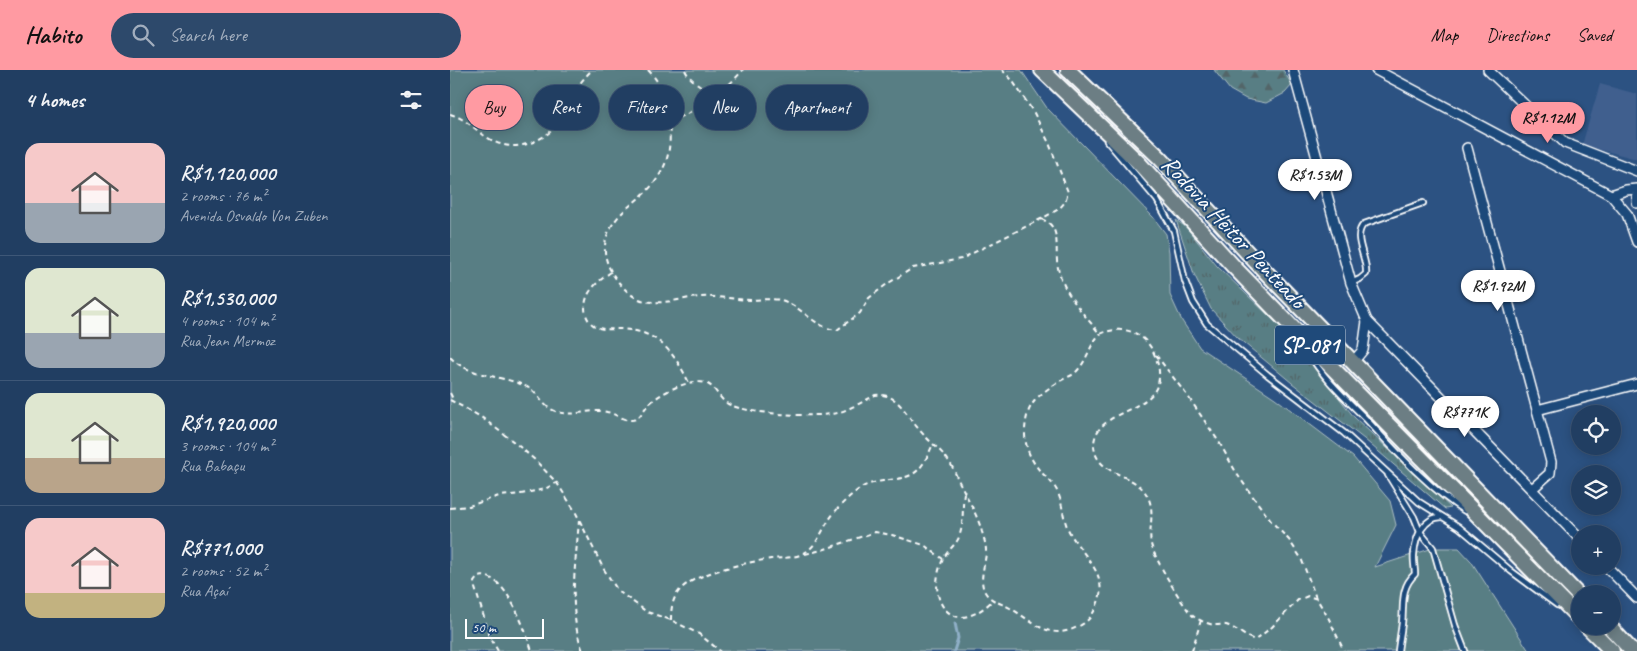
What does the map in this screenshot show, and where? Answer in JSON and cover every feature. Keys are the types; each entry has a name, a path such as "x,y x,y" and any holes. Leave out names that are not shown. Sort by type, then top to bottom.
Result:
{"main road":[{"name":"Rodovia Heitor Penteado","path":"1042,70 1138,162 1234,267 1571,611"},
{"name":"Rodovia Heitor Penteado","path":"1068,70 1160,158 1256,262 1571,588"},
{"path":"1596,635 1612,651"},
{"path":"1617,635 1632,651"}],"street":[{"path":"1293,70 1350,283 1367,321 1571,530"},
{"path":"1376,70 1611,195 1627,214 1637,242"},
{"path":"1488,70 1565,144 1637,171"},
{"path":"1467,148 1551,462 1550,472 1532,489"},
{"path":"1611,195 1637,189"},
{"path":"1637,197 1637,203"},
{"path":"1632,227 1634,215 1637,212"},
{"path":"1353,362 1363,350 1367,321"},
{"path":"1537,410 1637,384"},
{"path":"1615,575 1637,598"}],"lane":[{"path":"1071,98 1156,200 1174,231 1184,281 1193,302 1207,324 1268,375 1344,433 1419,502 1458,527 1511,571 1571,614"},
{"path":"1350,283 1366,274 1367,266 1358,235 1359,229 1364,224 1423,204"},
{"path":"1386,471 1414,517 1420,532 1433,548 1455,625 1465,651"},
{"path":"1398,651 1403,622 1404,588 1415,574 1414,554 1420,532 1426,523 1435,517 1443,517"}],"path":[{"path":"450,114 460,117 496,142 505,145 523,145 539,140 554,128 566,113 572,96 581,81 592,70"},
{"path":"648,70 660,85"},
{"path":"685,70 690,78 699,85"},
{"path":"727,85 743,70"},
{"path":"670,130 671,145 666,161 656,180 619,216 608,233 605,256 607,266 611,272 631,295 653,303 702,297 780,300 798,308 813,321 829,330 837,330 860,313 869,298 912,268 960,259 1041,219 1059,209 1066,202 1068,192 1049,143 1034,113 1012,80 1002,70"},
{"path":"1041,219 1049,221 1054,228 1057,267 1065,287 1100,334"},
{"path":"611,272 589,292 584,308 588,320 598,328 621,328 647,334 657,340 681,366 690,384"},
{"path":"450,357 467,369 524,385 543,404 552,410 570,414 608,412 634,420 638,418 648,404 658,397 697,382 707,383 712,386 723,400 730,405 757,411 798,414 836,413 875,395 881,394 890,397 898,402 918,429 949,461 982,531 986,550 982,583 984,592 993,601 1015,611 1043,629 1064,632 1087,622 1094,612 1101,588 1099,575 1067,527 1056,488 1032,459 1025,442 1026,423 1030,406 1048,389 1075,373 1100,334 1120,330 1134,333 1143,337 1150,344 1159,372 1158,385 1152,394 1104,424 1094,440 1094,448 1105,467 1133,481 1147,494 1152,511 1151,545 1157,559 1193,616 1212,625 1228,625 1244,637 1255,640 1272,627 1298,600 1308,596 1317,599"},
{"path":"1154,354 1189,398 1251,494 1271,521 1289,540 1301,558 1317,599 1344,651"},
{"path":"450,393 454,401"},
{"path":"450,400 481,417 514,442 557,483 579,518 603,568 618,591 647,612 671,620 699,634 720,651"},
{"path":"803,554 818,540 830,519 860,489 880,480 910,476 918,471 933,444"},
{"path":"450,508 469,506 499,496 545,489 557,483"},
{"path":"964,493 962,506 963,524 960,537 943,559 939,570 938,596 943,608 948,613 961,618 986,607 993,601"},
{"path":"579,518 575,576 575,615 577,636 583,651"},
{"path":"671,620 672,605 679,591 690,581 735,566 822,550 875,532 924,545 943,559"},
{"path":"498,651 490,637 475,588 474,582 478,577 484,575 500,587 514,605 532,651"},
{"path":"1192,651 1200,620"}],"shaded area":[{"path":"1600,84 1637,94 1637,159 1582,145"}],"green space":[{"path":"450,70 1021,70 1047,108 1153,217 1166,234 1169,252 1170,295 1182,321 1200,348 1275,398 1353,457 1390,501 1396,525 1375,567 1433,548 1459,548 1471,561 1529,651 450,651"},
{"path":"1214,70 1283,70 1292,85 1285,93 1266,103 1246,99 1230,90"},
{"path":"1176,220 1186,227 1217,266 1292,338 1354,417 1451,508 1445,509 1364,439 1238,338 1211,309 1194,274"}],"waterway":[{"path":"954,651 958,638 955,623"}]}
